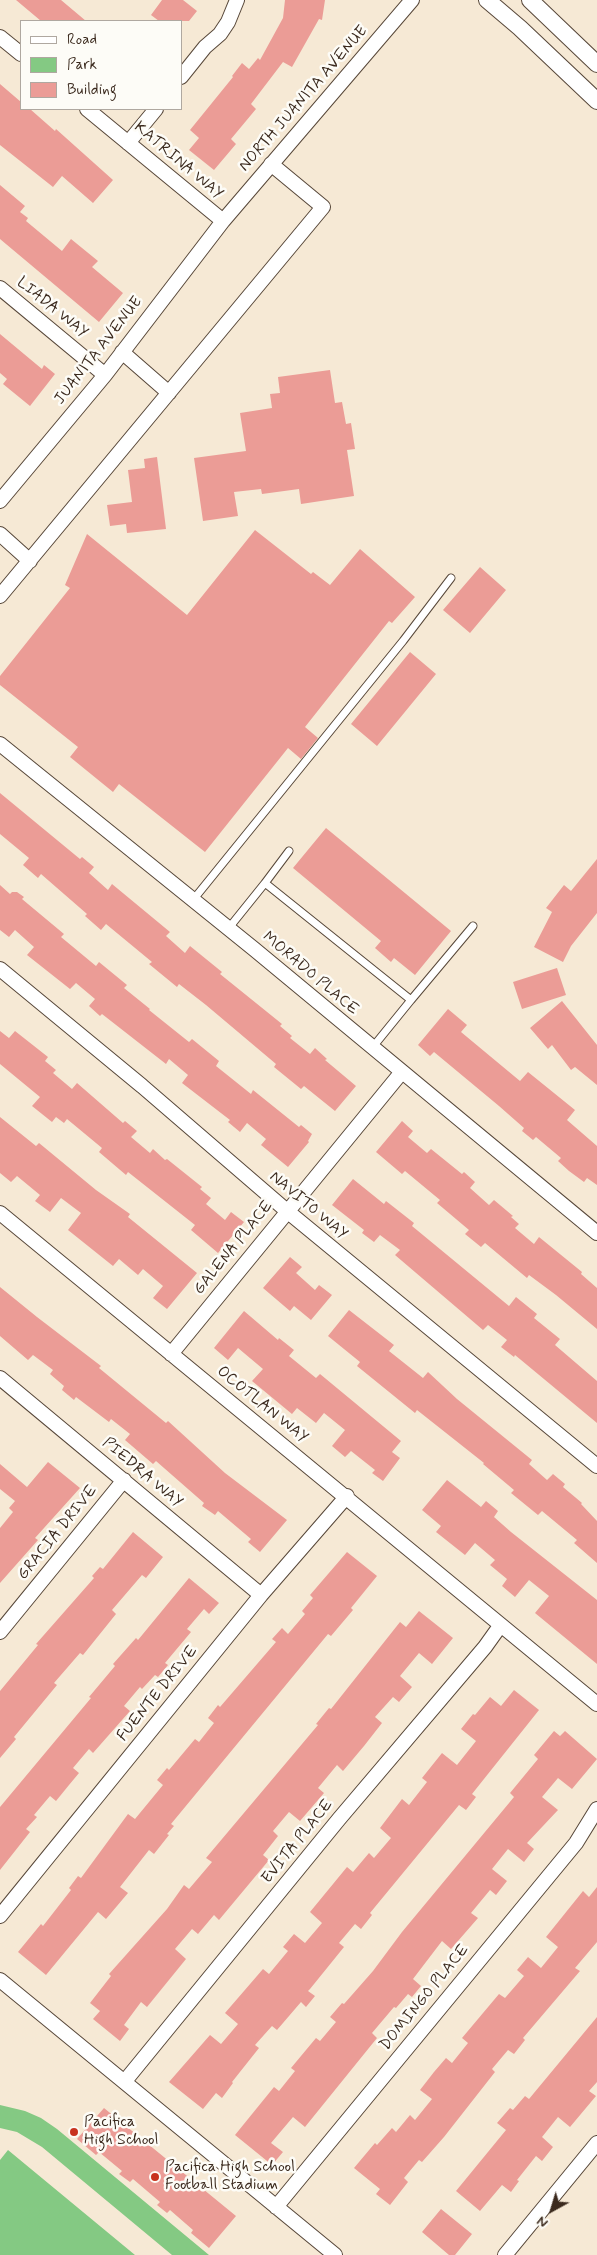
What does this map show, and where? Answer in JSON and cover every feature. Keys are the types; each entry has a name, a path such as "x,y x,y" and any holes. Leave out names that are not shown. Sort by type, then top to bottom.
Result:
{"street":[{"path":"182,76 205,47 220,34 228,22 236,0"},
{"name":"NORTH JUANITA AVENUE","path":"223,221 412,0"},
{"path":"487,0 520,28 597,101"},
{"path":"530,0 597,64"},
{"path":"0,37 20,53"},
{"name":"KATRINA WAY","path":"88,110 223,221"},
{"path":"128,142 155,110"},
{"path":"0,596 323,207 271,164"},
{"name":"JUANITA AVENUE","path":"0,501 105,375 223,221"},
{"name":"LIADA WAY","path":"0,288 105,375"},
{"path":"122,352 169,392"},
{"path":"0,534 30,560"},
{"name":"MORADO PLACE","path":"0,744 193,900 597,1233"},
{"name":"NAVITO WAY","path":"0,969 287,1211 597,1466"},
{"name":"GALENA PLACE","path":"171,1354 401,1073"},
{"name":"OCOTLAN WAY","path":"0,1213 347,1496 500,1626"},
{"name":"PIEDRA WAY","path":"0,1378 261,1595"},
{"name":"GRACIA DRIVE","path":"0,1632 124,1480"},
{"name":"FUENTE DRIVE","path":"0,1916 261,1595 347,1496"},
{"path":"500,1626 597,1704"},
{"name":"EVITA PLACE","path":"125,2082 339,1819 485,1648 500,1626"},
{"name":"DOMINGO PLACE","path":"276,2207 570,1850 597,1809"},
{"path":"0,1980 335,2255"},
{"path":"505,2255 597,2143"}],"lane":[{"path":"193,900 397,649 451,578"},
{"path":"228,929 289,850"},
{"path":"265,883 411,1000"},
{"path":"372,1048 474,926"}],"green space":[{"path":"0,2105 25,2111 41,2118 57,2129 209,2255 172,2255 42,2147 17,2132 0,2128"},
{"path":"8,2150 135,2255 0,2255 0,2160"}],"building":[{"path":"16,0 61,0 85,20 40,20"},
{"path":"162,0 183,0 197,11 189,21 158,20 151,15"},
{"path":"285,0 325,0 322,20 319,19 292,67 283,62 251,104 256,109 231,139 236,144 214,170 189,150 199,138 190,130 242,63 249,69 258,58 260,60 283,18"},
{"path":"0,84 20,101 20,110 31,110 55,131 56,129 113,180 93,203 62,176 53,187 0,145"},
{"path":"0,185 25,206 20,212 28,218 26,221 62,251 71,239 98,261 92,267 123,293 99,322 0,239"},
{"path":"0,334 42,369 44,365 55,374 30,406 3,384 7,379 0,373"},
{"path":"330,370 335,403 342,402 346,424 351,423 355,449 347,450 354,496 301,504 299,489 262,494 261,489 234,492 238,516 203,521 194,458 246,451 240,413 272,408 270,394 280,393 278,377"},
{"path":"157,457 166,529 127,533 126,524 110,526 107,505 132,502 128,470 145,468 144,459"},
{"path":"255,530 311,574 313,572 330,585 360,549 415,597 392,623 389,621 305,727 318,738 301,759 288,748 205,852 119,784 113,792 70,757 78,747 0,685 0,676 70,588 65,585 87,534 187,615"},
{"path":"480,567 506,590 470,633 443,610"},
{"path":"410,652 436,674 377,746 351,724"},
{"path":"0,793 80,859 82,857 94,867 89,873 108,890 112,884 170,932 166,936 185,953 190,946 222,972 220,974 282,1024 280,1026 292,1036 290,1038 310,1054 315,1048 327,1059 325,1060 356,1086 335,1111 304,1086 301,1089 274,1067 276,1064 206,1005 179,984 177,987 149,964 152,962 106,924 101,930 85,916 87,914 41,874 38,878 23,865 29,858 0,834"},
{"path":"326,828 451,931 415,975 394,958 391,962 375,948 381,941 293,868"},
{"path":"597,859 597,913 571,946 563,962 534,947 552,912 546,908 564,885 571,891"},
{"path":"0,885 10,894 17,892 24,897 22,899 64,934 61,937 96,966 99,962 127,985 124,988 149,1010 189,1042 192,1039 219,1061 216,1066 251,1094 253,1090 299,1127 301,1125 312,1134 309,1142 288,1167 261,1145 266,1139 247,1123 240,1132 228,1122 230,1120 182,1083 188,1075 169,1059 166,1064 102,1014 100,1016 89,1006 95,999 76,983 70,989 27,955 34,947 15,930 9,937 0,930"},
{"path":"557,968 566,995 522,1009 513,982"},
{"path":"562,1001 597,1045 597,1085 575,1067 571,1070 552,1045 548,1049 530,1028"},
{"path":"448,1009 467,1025 461,1032 520,1081 528,1072 575,1110 567,1120 597,1146 597,1185 587,1178 584,1182 569,1171 558,1161 561,1158 536,1137 533,1140 522,1131 524,1128 499,1106 434,1052 430,1056 418,1045"},
{"path":"0,1031 9,1038 15,1031 48,1057 45,1061 56,1070 53,1073 72,1089 77,1083 123,1123 125,1121 137,1131 131,1137 150,1153 153,1149 202,1187 200,1189 211,1198 206,1204 225,1220 231,1212 244,1222 218,1253 191,1230 195,1225 128,1172 126,1175 99,1152 102,1148 67,1119 64,1123 56,1117 52,1122 32,1106 40,1097 0,1064"},
{"path":"0,1117 36,1146 39,1143 96,1190 130,1214 128,1217 197,1273 167,1309 153,1298 163,1286 143,1269 138,1275 119,1259 113,1266 68,1230 81,1213 61,1198 50,1212 35,1201 40,1195 17,1176 11,1182 0,1173"},
{"path":"402,1121 413,1131 408,1137 427,1153 431,1149 462,1174 464,1172 475,1182 470,1188 489,1205 494,1200 513,1216 511,1217 519,1224 515,1228 534,1244 539,1237 582,1272 581,1274 597,1288 597,1329 529,1275 527,1278 485,1243 481,1247 465,1234 469,1230 437,1203 440,1200 405,1171 402,1174 376,1152"},
{"path":"353,1179 384,1204 386,1201 414,1223 412,1226 509,1306 516,1297 537,1314 534,1318 560,1339 555,1345 597,1381 597,1423 515,1355 514,1357 501,1347 507,1340 488,1325 483,1330 395,1255 400,1250 380,1235 374,1242 362,1233 364,1230 332,1205"},
{"path":"290,1257 302,1267 296,1273 315,1290 319,1285 332,1295 311,1320 294,1306 290,1311 263,1288"},
{"path":"0,1287 101,1366 99,1368 166,1423 168,1421 225,1473 287,1520 260,1552 248,1542 251,1539 218,1511 215,1515 202,1506 204,1503 156,1461 153,1464 125,1440 130,1434 111,1419 109,1422 76,1397 74,1400 62,1390 64,1386 50,1374 53,1370 33,1355 28,1360 0,1336"},
{"path":"349,1310 394,1345 389,1351 423,1378 428,1372 457,1399 532,1460 529,1464 547,1480 553,1474 565,1484 563,1487 582,1503 597,1521 597,1563 574,1543 577,1540 542,1511 538,1515 511,1493 514,1490 484,1463 417,1410 415,1413 357,1366 360,1362 328,1336"},
{"path":"244,1311 278,1340 279,1338 294,1350 289,1356 316,1378 320,1374 401,1441 392,1452 400,1458 383,1481 372,1473 375,1470 351,1451 345,1457 332,1446 345,1430 324,1413 316,1423 297,1408 292,1414 252,1381 263,1369 238,1348 228,1360 214,1348"},
{"path":"48,1462 80,1488 35,1538 38,1540 0,1583 0,1528 13,1512 9,1508 15,1501 0,1489 0,1464 27,1487"},
{"path":"447,1480 481,1507 486,1501 498,1511 494,1517 597,1600 597,1664 535,1613 549,1596 529,1580 515,1597 502,1586 507,1579 490,1565 495,1560 475,1543 465,1555 436,1532 441,1526 422,1510"},
{"path":"133,1532 163,1557 146,1578 142,1575 112,1610 116,1614 83,1655 80,1653 54,1683 57,1685 14,1737 16,1739 0,1758 0,1691 38,1645 36,1644 94,1578 92,1576 100,1567 103,1569"},
{"path":"347,1552 377,1576 351,1608 353,1610 331,1636 328,1634 171,1824 174,1826 167,1834 169,1835 154,1854 149,1850 120,1887 128,1893 106,1919 98,1912 46,1975 18,1952 41,1924 43,1926 71,1890 69,1888 78,1876 81,1878 128,1814 135,1819 163,1785 157,1780 167,1768 169,1770 195,1739 199,1742 214,1723 208,1718 218,1705 220,1707 276,1642 272,1639 282,1628 288,1634 305,1614 302,1611 313,1598 310,1595"},
{"path":"189,1578 219,1603 209,1614 204,1609 187,1629 191,1632 165,1663 168,1665 158,1677 155,1675 142,1689 140,1687 124,1706 130,1711 93,1753 89,1749 73,1768 79,1773 56,1801 50,1796 34,1815 37,1817 26,1829 30,1832 0,1870 0,1807 91,1698 89,1697 115,1666 113,1664 136,1638 138,1640"},
{"path":"419,1611 453,1638 432,1664 419,1653 400,1676 412,1687 399,1702 393,1697 375,1717 382,1723 343,1771 337,1765 318,1788 324,1793 300,1821 289,1812 273,1831 278,1836 263,1855 269,1860 219,1920 214,1915 198,1934 192,1929 175,1949 186,1959 147,2007 141,2002 124,2025 129,2029 120,2041 93,2019 100,2011 90,2003 111,1976 109,1974 167,1909 184,1885 189,1889 212,1862 206,1858 318,1725 316,1724 329,1708 331,1709 400,1622 406,1627"},
{"path":"514,1690 539,1710 472,1794 476,1797 466,1810 459,1805 370,1913 372,1915 361,1929 355,1924 339,1943 344,1947 308,1991 315,1996 306,2007 301,2002 277,2030 272,2026 255,2045 259,2048 222,2098 216,2093 203,2109 169,2082 210,2035 221,2044 238,2024 225,2013 263,1969 269,1974 288,1951 283,1947 294,1934 305,1943 322,1923 310,1912 347,1867 353,1872 369,1853 374,1858 391,1838 380,1828 402,1799 409,1805 427,1782 422,1778 442,1753 457,1765 476,1741 461,1729 473,1714 475,1715 490,1697 501,1706"},
{"path":"554,1731 560,1736 565,1731 597,1759 572,1789 558,1778 542,1797 558,1810 527,1843 534,1849 524,1862 508,1849 492,1869 507,1881 496,1895 490,1890 471,1913 478,1918 451,1949 442,1941 413,1979 421,1986 412,1997 408,1994 396,2008 394,2007 372,2033 377,2038 305,2127 293,2117 271,2143 283,2152 272,2165 235,2135 274,2087 279,2091 295,2071 291,2068 316,2038 320,2041 336,2022 330,2017 373,1971 402,1932 514,1797 510,1793 538,1759 534,1755"},
{"path":"597,1887 597,1942 575,1968 580,1971 523,2038 525,2040 514,2054 508,2050 492,2069 495,2072 444,2137 422,2162 419,2160 404,2178 408,2182 390,2205 376,2194 380,2189 354,2168 375,2143 377,2145 392,2128 396,2132 410,2115 415,2120 432,2099 420,2090 434,2072 446,2058 452,2063 468,2043 462,2038 499,1994 505,1998 524,1976 517,1970 528,1957 541,1968 558,1947 546,1937 583,1891 589,1897"},
{"path":"597,2017 597,2082 589,2091 596,2096 570,2127 558,2117 542,2137 553,2147 542,2161 536,2156 517,2180 519,2181 511,2192 502,2185 480,2211 456,2191 506,2130 497,2123 510,2108 513,2110 525,2096 529,2099"},
{"name":"Pacifica High School Football Stadium","path":"104,2108 236,2216 209,2248 191,2233 193,2230 170,2210 167,2213 157,2205 160,2202 133,2179 130,2182 119,2174 122,2171 99,2152 96,2155 77,2139"},
{"path":"441,2209 472,2234 455,2255 449,2255 422,2232"}],"place":[{"name":"Pacifica High School","path":"74,2132"},
{"name":"Pacifica High School Football Stadium","path":"155,2177"}]}
